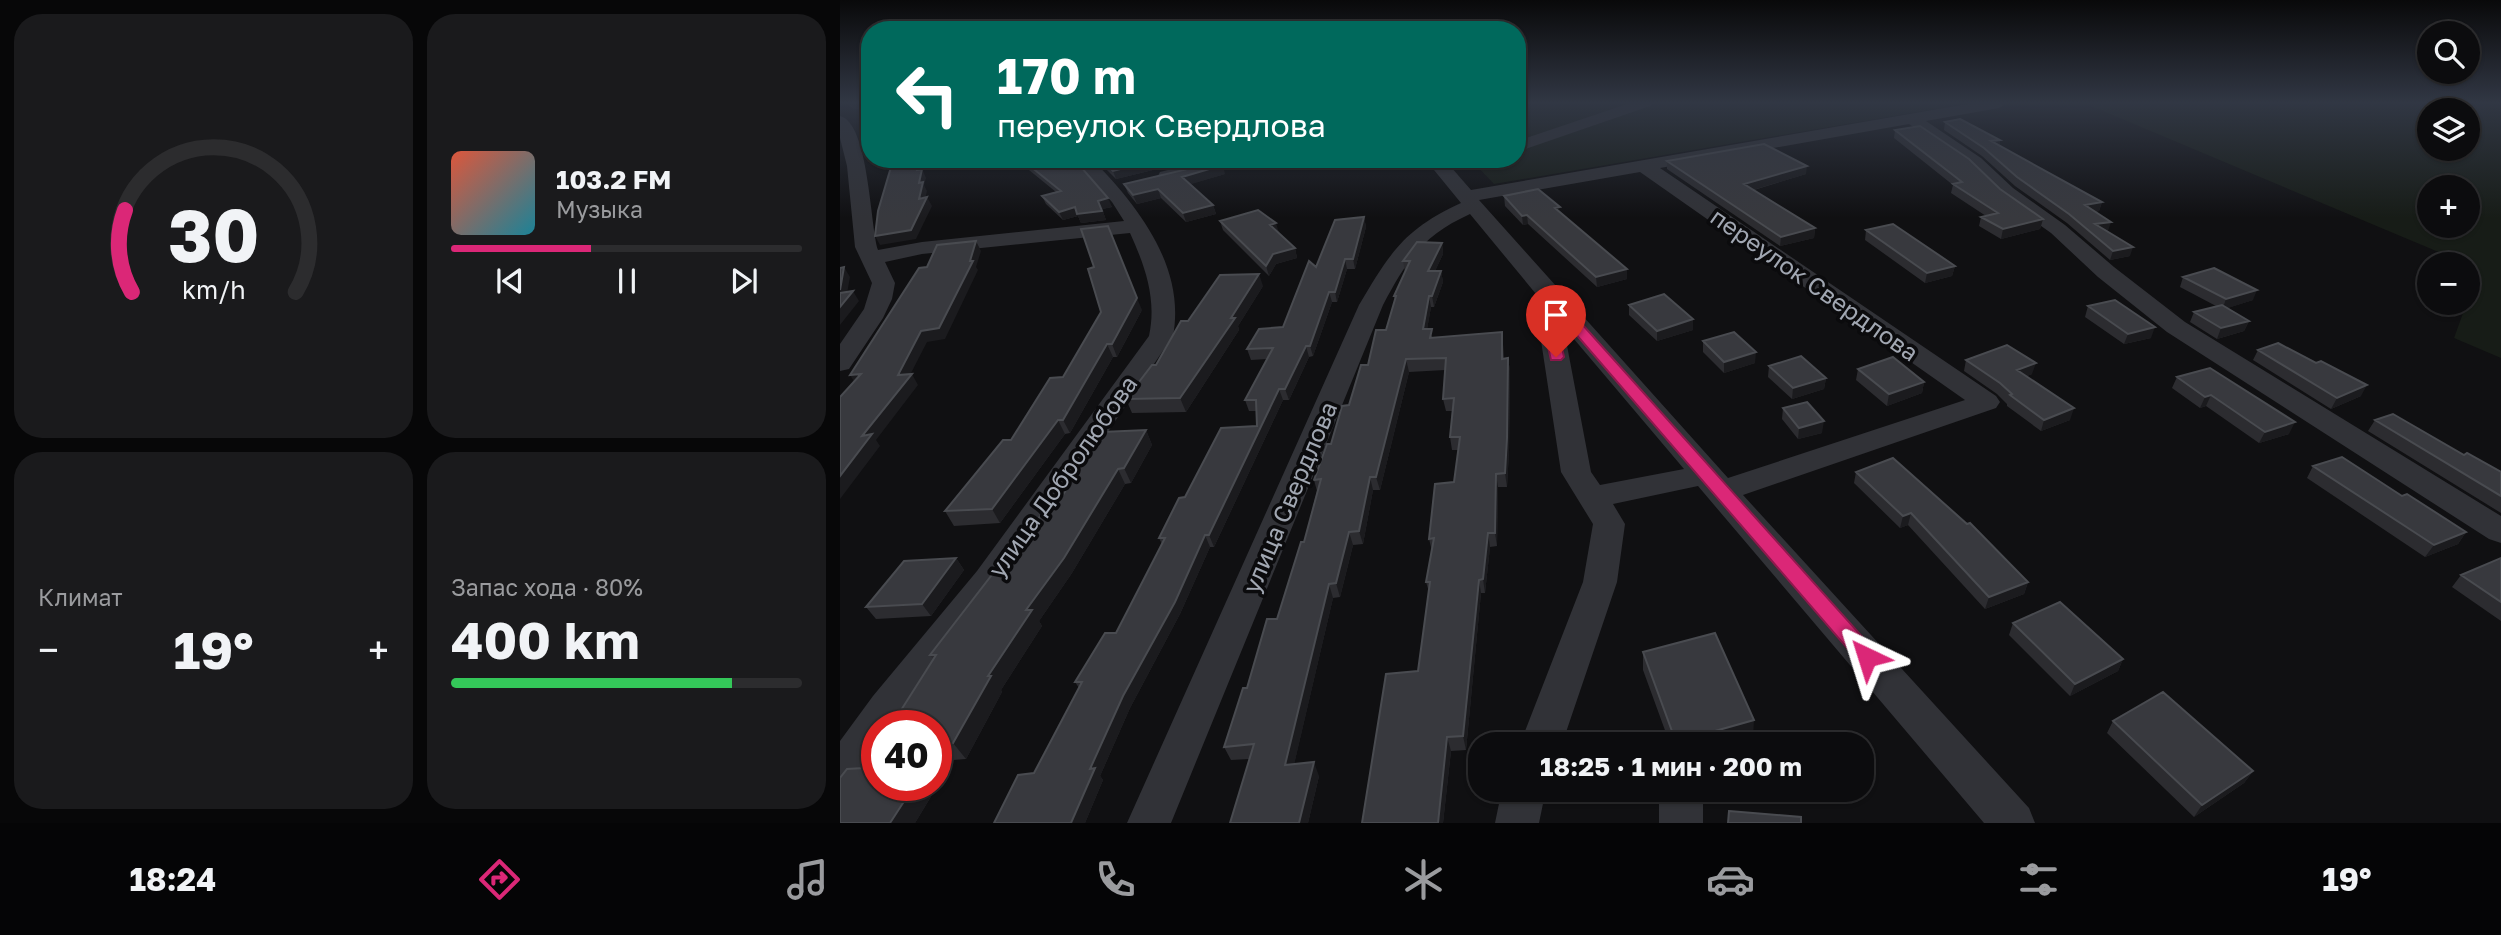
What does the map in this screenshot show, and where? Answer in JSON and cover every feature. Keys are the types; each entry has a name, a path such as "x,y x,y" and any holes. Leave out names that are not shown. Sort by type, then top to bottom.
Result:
{"street":[{"path":"840,363 880,303 884,286 883,275 870,258 849,206 847,141"},
{"name":"улица Свердлова","path":"1149,823 1371,305 1390,272 1420,233 1468,201 1766,141"},
{"path":"1950,141 1976,162 2006,192 2057,229 2176,327 2501,531"},
{"name":"переулок Свердлова","path":"1643,165 1986,402 1714,483"},
{"name":"улица Добролюбова","path":"840,776 887,708 989,580 1161,336 1166,313 1162,288 1137,226 1118,188 1093,168"},
{"path":"1150,181 1199,168"},
{"path":"1442,168 1568,317 2013,823"},
{"path":"870,258 922,248 1137,226"},
{"path":"1545,732 1600,582 1609,524 1576,472 1552,334 1568,317"},
{"path":"1591,498 1714,483"},
{"path":"1517,823 1519,802"},
{"path":"1681,802 1681,823"}],"shaded area":[{"path":"1526,141 1744,141 1494,184 1479,168 1526,168"},
{"path":"2175,141 2417,141 2417,161 2480,161 2480,141 2501,141 2501,358 2454,338 2462,315 2480,315 2480,252 2439,252"}],"building":[{"path":"1910,141 1943,141 1969,159 2000,189 2043,219 2003,229 1981,217 1998,213 1953,184 1962,182"},
{"path":"1974,141 1992,141 2102,202 2085,205 2111,222 2095,224 2133,247 2113,251"},
{"path":"1764,144 1807,166 1744,184 1815,228 1781,237 1667,161"},
{"path":"891,168 922,169 919,183 923,182 919,199 927,197 911,230 875,236 878,211"},
{"path":"1032,168 1082,168 1108,198 1098,201 1102,211 1077,214 1075,207 1059,212 1042,196 1061,191"},
{"path":"1192,168 1213,168 1182,177 1213,205 1183,213 1158,189 1133,195 1124,184"},
{"path":"1538,189 1560,207 1555,208 1627,269 1596,277 1527,215 1522,216 1504,196"},
{"path":"1258,210 1276,223 1270,225 1295,248 1273,254 1266,266 1220,221"},
{"path":"1364,217 1353,259 1345,259 1335,292 1329,292 1310,346 1306,346 1285,389 1279,389 1209,535 1205,535 1175,602 1123,696 1090,769 1095,768 1071,823 994,823 1018,775 1034,773 1082,682 1075,682 1105,633 1116,633 1165,538 1159,538 1179,498 1185,497 1221,428 1257,426 1256,400 1245,400 1273,348 1247,349 1259,329 1283,327 1309,261 1316,267 1335,220"},
{"path":"1893,224 1955,266 1927,273 1866,230"},
{"path":"1108,226 1137,298 1112,344 1107,344 1063,420 1058,420 992,509 945,511 1003,440 1011,440 1050,378 1063,377 1101,312 1088,269 1094,267 1081,229"},
{"path":"976,241 970,261 973,261 939,328 921,331 898,375 912,374 862,436 872,434 840,476 840,397 861,374 850,375 919,268 927,267 937,245"},
{"path":"1417,242 1442,243 1428,271 1441,271 1432,296 1429,296 1423,329 1432,329 1430,338 1502,332 1502,359 1508,358 1505,473 1496,474 1495,533 1488,533 1483,579 1479,580 1463,736 1447,737 1438,823 1362,823 1386,674 1418,671 1430,582 1426,582 1434,538 1429,539 1435,484 1454,482 1460,437 1450,437 1454,398 1443,399 1446,358 1406,359 1376,477 1370,477 1359,531 1349,532 1336,583 1329,584 1285,765 1314,762 1299,823 1230,823 1254,744 1224,747 1243,688 1247,688 1267,619 1277,619 1301,542 1304,542 1321,479 1314,480 1327,444 1331,444 1342,406 1349,405 1361,365 1368,365 1376,330 1386,330 1394,296 1410,261 1403,261"},
{"path":"844,267 840,290 840,268"},
{"path":"2214,268 2257,290 2226,299 2183,277"},
{"path":"1259,274 1231,318 1235,318 1180,398 1126,399 1152,365 1156,365 1181,321 1188,321 1220,275"},
{"path":"853,291 840,307 840,293"},
{"path":"1664,294 1693,319 1657,331 1629,305"},
{"path":"2115,300 2155,327 2128,334 2088,306"},
{"path":"2222,305 2249,321 2221,328 2194,312"},
{"path":"1734,332 1756,352 1724,362 1703,341"},
{"path":"2278,343 2367,385 2337,398 2258,350"},
{"path":"2007,345 2036,363 2017,370 2074,408 2044,420 2010,395 2012,394 2000,383 1966,360"},
{"path":"1801,356 1826,378 1793,388 1769,366"},
{"path":"1893,357 1924,382 1889,394 1858,369"},
{"path":"2210,368 2295,422 2265,432 2211,395 2205,397 2177,377"},
{"path":"1807,402 1824,421 1799,428 1783,408"},
{"path":"2393,414 2464,455 2467,453 2501,472 2501,496 2375,420"},
{"path":"1146,430 1124,468 1118,469 1064,558 1026,610 1032,610 988,676 991,676 952,743 952,710 901,710 936,655 930,655 1008,554 1015,554 1052,498 1061,498 1102,432"},
{"path":"2342,457 2402,496 2407,494 2466,532 2434,545 2313,466"},
{"path":"1893,458 1967,524 1970,523 2028,582 1989,597 1911,513 1903,516 1856,472"},
{"path":"956,558 922,604 866,607 904,561"},
{"path":"2501,558 2501,602 2461,575"},
{"path":"2060,602 2123,659 2075,684 2013,623"},
{"path":"1715,633 1754,720 1711,732 1672,732 1643,652"},
{"path":"2163,692 2253,771 2202,805 2113,721"},
{"path":"861,768 861,801 904,801 890,823 840,823 840,778 847,769"},
{"path":"1729,811 1801,817 1801,823 1728,823"}],"route":[{"path":"1556,357 1552,334 1568,317 1867,657"}]}
